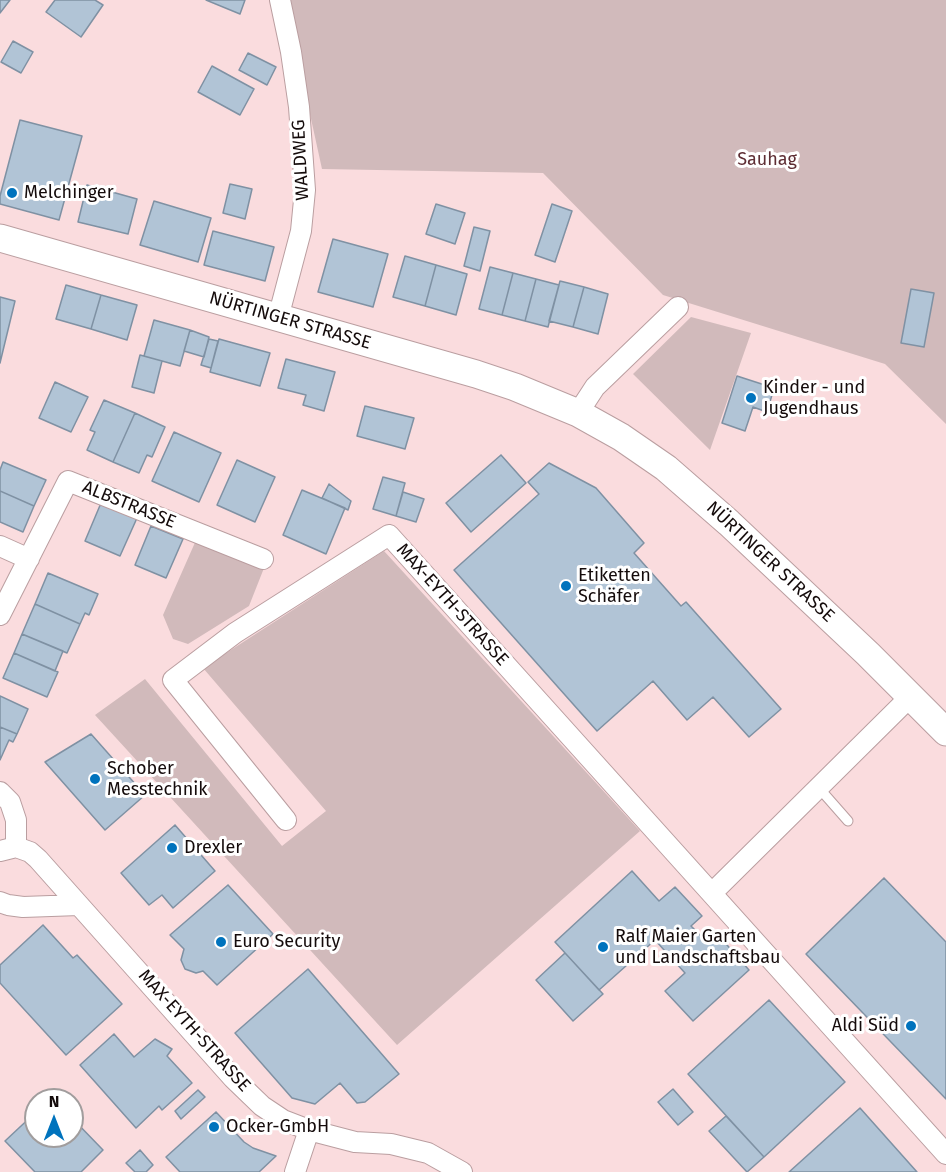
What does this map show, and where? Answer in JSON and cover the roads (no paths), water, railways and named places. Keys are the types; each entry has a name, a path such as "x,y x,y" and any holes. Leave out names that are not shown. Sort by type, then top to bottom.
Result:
{"main road":[{"name":"NÜRTINGER STRASSE","path":"0,238 476,374 578,413 621,437 666,468 787,576 946,732"}],"street":[{"name":"WALDWEG","path":"278,318 297,252 304,212 305,190 291,52 280,0"},
{"path":"578,413 596,387 678,307"},
{"name":"ALBSTRASSE","path":"0,615 68,481 262,559"},
{"name":"MAX-EYTH-STRASSE","path":"286,820 173,680 235,633 389,535 946,1154"},
{"path":"0,546 29,558"},
{"path":"712,893 910,697"},
{"path":"0,792 10,802 16,820 8,849"},
{"name":"MAX-EYTH-STRASSE","path":"8,849 30,852 38,859 233,1078 262,1106 309,1130 355,1142 391,1144 428,1154 462,1172"},
{"path":"0,902 23,907 79,905"},
{"path":"295,1172 309,1130"}],"lane":[{"path":"819,788 848,821"}],"place":[{"name":"Melchinger","path":"12,193"},
{"name":"Kinder - und Jugendhaus","path":"751,398"},
{"name":"Etiketten Schäfer","path":"566,586"},
{"name":"Schober Messtechnik","path":"95,779"},
{"name":"Drexler","path":"172,848"},
{"name":"Euro Security","path":"221,942"},
{"name":"Ralf Maier Garten und Landschaftsbau","path":"603,947"},
{"name":"Aldi Süd","path":"911,1026"},
{"name":"Ocker-GmbH","path":"214,1127"}],"park label":[{"name":"Sauhag","path":"767,160"}]}
